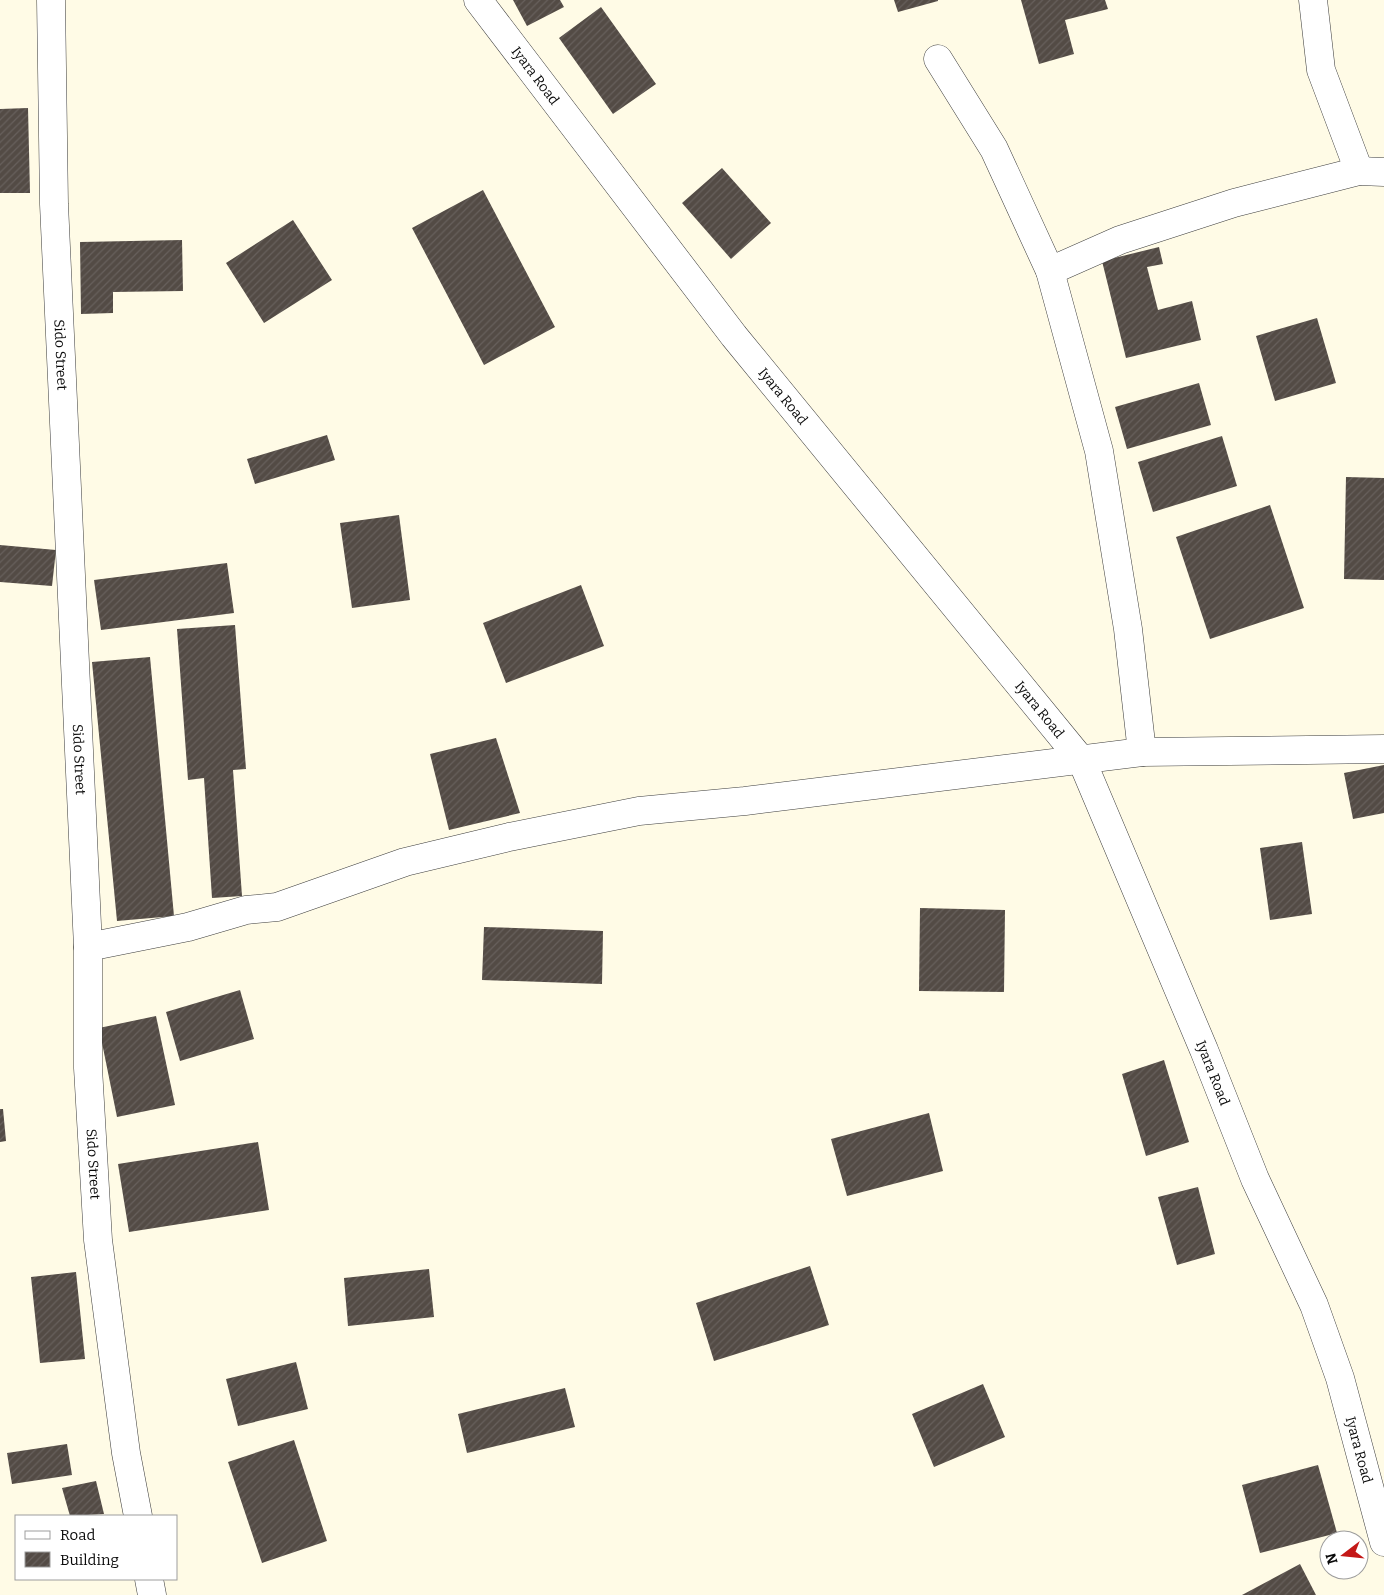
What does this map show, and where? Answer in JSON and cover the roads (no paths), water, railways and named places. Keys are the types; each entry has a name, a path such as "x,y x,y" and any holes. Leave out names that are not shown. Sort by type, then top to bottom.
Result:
{"street":[{"name":"Sido Street","path":"51,0 54,214 88,947 88,1068 98,1240 126,1453 138,1515"},
{"name":"Iyara Road","path":"478,0 734,336 1082,761 1204,1050 1255,1179 1314,1305 1340,1378 1384,1542"},
{"path":"1050,271 1120,240 1224,206 1371,171 1321,70 1313,0"},
{"path":"938,58 994,149 1050,271 1099,451 1128,629 1142,752"},
{"path":"88,947 188,927 246,910 277,907 405,862 509,837 639,811 745,801 1082,761 1142,752 1384,749"},
{"path":"149,1580 152,1595"}]}
